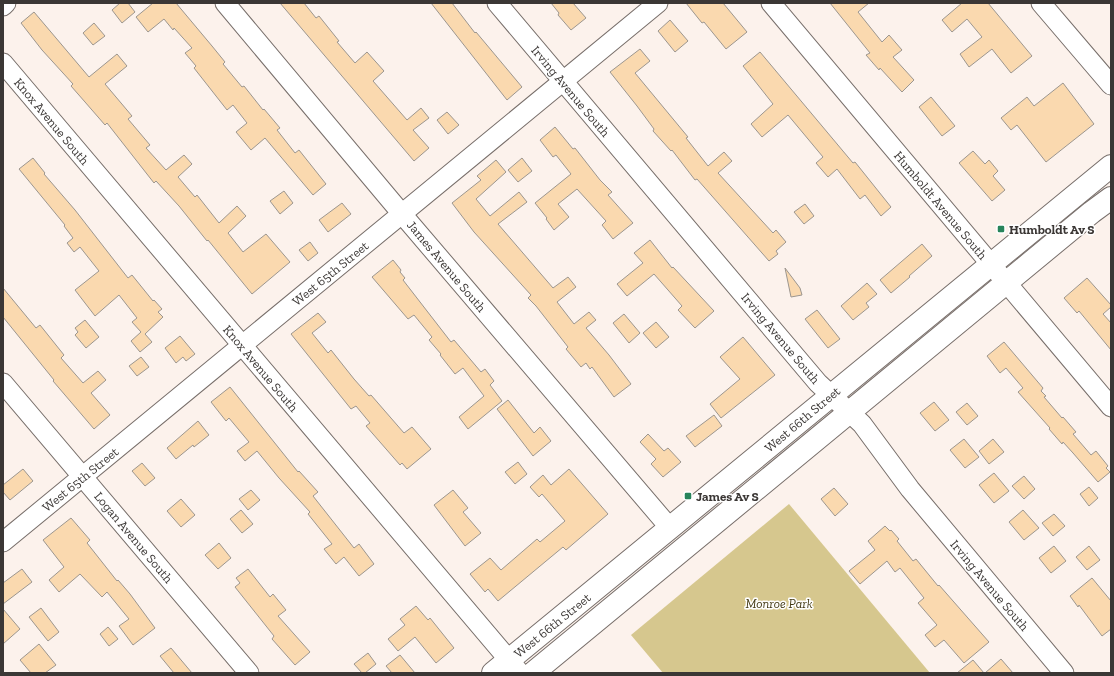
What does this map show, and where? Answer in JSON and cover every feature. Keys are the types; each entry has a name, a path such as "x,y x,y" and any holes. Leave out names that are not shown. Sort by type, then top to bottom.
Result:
{"main road":[{"name":"West 66th Street","path":"507,669 670,528 831,394 1111,166"},
{"name":"West 66th Street","path":"533,673 1092,212 1111,198"}],"street":[{"path":"3,6 6,3"},
{"name":"James Avenue South","path":"225,3 402,214 670,528"},
{"name":"Irving Avenue South","path":"497,3 818,382 862,424 910,489 1064,673"},
{"name":"West 65th Street","path":"3,542 658,3"},
{"name":"Humboldt Avenue South","path":"771,3 1111,406"},
{"path":"1041,3 1111,85"},
{"name":"Knox Avenue South","path":"3,63 242,345 507,669"},
{"name":"Logan Avenue South","path":"3,383 249,673"}],"green space":[{"name":"Monroe Park","path":"789,504 930,673 663,673 631,635"}],"building":[{"path":"120,3 128,3 135,12 122,23 112,10"},
{"path":"153,3 176,3 225,62 223,64 242,87 244,86 280,128 277,130 295,153 299,150 326,184 313,195 265,138 251,150 236,132 247,123 233,105 227,110 194,68 196,66 185,53 192,48 164,19 148,32 136,17"},
{"path":"280,3 304,3 316,18 319,16 339,41 337,42 355,63 367,52 384,71 373,81 407,120 421,108 429,118 413,130 429,148 414,161"},
{"path":"431,3 452,3 475,33 476,32 522,87 507,100"},
{"path":"551,3 573,3 586,18 571,30 558,15 559,13"},
{"path":"686,3 723,3 747,32 726,49"},
{"path":"830,3 869,3 858,12 882,42 889,35 902,50 893,57 914,80 902,92 866,55 870,53"},
{"path":"962,3 988,3 1032,56 1011,73 992,49 969,67 960,54 982,37 967,19 952,32 942,20"},
{"path":"34,12 89,77 117,54 127,66 105,84 132,116 128,119 150,145 146,148 166,170 184,155 192,164 178,177 195,197 197,195 219,223 237,206 246,216 228,233 243,252 266,234 290,262 252,294 179,206 156,181 154,183 107,123 105,125 71,86 73,84 42,50 21,23"},
{"path":"670,20 688,41 675,52 658,31"},
{"path":"94,23 105,36 93,45 83,33"},
{"path":"640,49 650,61 635,73 688,137 686,138 708,166 724,152 732,161 718,173 773,233 776,230 786,242 776,251 778,254 769,261 697,179 695,180 672,150 671,151 653,131 654,129 610,72"},
{"path":"760,52 853,163 855,162 891,207 881,216 865,195 860,199 837,169 828,177 816,163 823,157 788,115 762,137 751,124 773,104 743,66"},
{"path":"1063,83 1094,124 1046,162 1017,125 1011,130 1001,118 1027,97 1034,106"},
{"path":"931,97 955,126 942,136 919,107"},
{"path":"447,112 459,125 448,134 437,120"},
{"path":"555,127 612,192 608,195 633,223 613,239 602,225 606,221 577,189 558,204 569,217 554,230 535,203 571,174 556,155 553,157 540,140"},
{"path":"973,151 985,164 989,160 998,171 993,176 1005,190 992,201 959,163"},
{"path":"33,158 45,173 44,174 75,210 128,278 132,275 153,301 154,300 162,309 158,312 163,317 145,334 152,342 140,352 131,341 141,332 132,322 137,318 119,295 95,316 75,290 99,271 80,247 74,252 67,243 73,238 64,226 65,225 19,169"},
{"path":"522,158 532,171 518,182 508,170"},
{"path":"496,160 506,172 476,199 490,216 519,192 527,202 498,224 553,288 568,277 576,287 557,302 574,324 589,312 596,320 586,328 631,384 614,397 592,367 590,369 586,363 581,367 566,349 568,347 528,298 531,295 474,232 452,203 481,180 477,176"},
{"path":"284,191 293,203 280,214 270,201"},
{"path":"342,203 351,214 328,232 319,220"},
{"path":"805,204 814,216 804,224 794,212"},
{"path":"650,240 672,268 673,267 714,311 695,328 678,310 682,306 654,274 627,296 617,284 643,263 634,253"},
{"path":"310,242 318,253 308,261 299,250"},
{"path":"922,244 932,256 891,293 880,280"},
{"path":"393,260 405,278 403,280 451,342 454,340 481,372 485,369 494,381 490,385 502,401 468,429 459,417 484,396 463,368 455,374 429,340 432,337 414,315 408,319 372,277"},
{"path":"785,268 800,288 802,295 791,297"},
{"path":"1087,278 1111,305 1111,307 1103,314 1111,323 1111,350 1079,311 1077,313 1064,298"},
{"path":"867,283 877,294 866,303 869,307 853,320 841,306"},
{"path":"3,288 36,328 40,325 64,355 61,358 83,383 98,371 106,380 91,393 110,415 94,429 53,381 54,380 3,317"},
{"path":"817,310 840,339 828,348 805,319"},
{"path":"318,313 326,322 312,333 328,353 331,350 354,379 369,396 371,395 404,433 412,427 431,449 407,469 402,463 400,465 366,426 370,423 356,406 351,409 291,334"},
{"path":"624,314 640,333 629,343 613,323"},
{"path":"85,320 99,337 86,348 75,335 78,332 75,328"},
{"path":"656,322 669,337 656,348 643,333"},
{"path":"180,336 195,354 186,361 183,357 176,363 165,348"},
{"path":"743,337 775,375 721,418 710,404 740,379 720,357"},
{"path":"1004,342 1043,388 1041,391 1046,396 1044,397 1076,432 1073,434 1091,455 1096,451 1108,466 1106,468 1110,472 1098,482 1063,442 1062,444 1018,392 1023,388 1006,368 1000,373 987,356"},
{"path":"141,357 149,367 137,376 129,366"},
{"path":"230,387 298,472 299,471 318,492 313,496 354,548 359,544 374,564 359,576 344,557 336,564 324,549 332,544 308,514 310,512 257,451 245,461 237,451 249,442 229,418 226,421 211,402"},
{"path":"508,400 534,433 540,427 551,441 533,456 497,409"},
{"path":"934,402 949,420 935,431 920,413"},
{"path":"967,403 978,416 967,425 956,412"},
{"path":"714,415 722,426 695,447 686,436"},
{"path":"198,421 209,435 194,447 193,445 176,459 167,448"},
{"path":"648,434 664,451 668,448 681,462 663,477 651,464 656,459 640,442"},
{"path":"964,439 979,457 965,468 950,450"},
{"path":"993,439 1004,452 989,464 979,451"},
{"path":"518,462 527,474 515,484 505,472"},
{"path":"142,463 155,478 145,486 132,471"},
{"path":"23,469 33,481 10,500 3,492 3,485"},
{"path":"569,469 608,514 566,550 563,547 498,601 488,589 485,592 470,574 490,558 501,570 537,539 540,542 565,521 542,494 539,497 530,487 543,475 551,485"},
{"path":"994,473 1009,491 994,503 979,485"},
{"path":"1024,476 1035,489 1024,499 1012,486"},
{"path":"1089,487 1098,498 1089,506 1080,494"},
{"path":"834,488 848,504 835,516 821,499"},
{"path":"251,490 260,500 248,510 239,499"},
{"path":"453,490 468,508 463,512 481,533 465,546 434,505"},
{"path":"181,499 195,515 181,527 167,511"},
{"path":"241,510 253,524 242,533 230,519"},
{"path":"1023,510 1039,528 1024,540 1009,522"},
{"path":"1054,514 1065,526 1053,536 1042,523"},
{"path":"71,518 90,540 87,543 117,581 118,580 130,594 155,628 133,645 119,626 129,619 107,592 102,597 80,574 59,592 49,580 64,567 43,540"},
{"path":"885,526 899,539 897,541 913,561 916,559 938,586 939,585 989,642 964,663 944,640 935,647 925,635 937,625 918,603 924,598 900,568 895,572 887,561 860,584 849,571 875,550 868,541"},
{"path":"219,543 231,558 218,569 205,555"},
{"path":"1054,546 1066,561 1051,573 1039,558"},
{"path":"1089,546 1100,560 1087,570 1076,557"},
{"path":"22,569 32,582 3,604 3,583"},
{"path":"248,569 270,597 273,594 286,610 278,616 310,652 295,665 272,639 274,636 235,587 240,583 236,578"},
{"path":"1092,578 1111,601 1111,629 1102,636 1079,605 1078,607 1070,596"},
{"path":"416,606 428,620 430,618 454,648 436,663 415,637 398,651 388,639 405,625 400,619"},
{"path":"41,608 59,632 48,641 29,617"},
{"path":"3,609 20,629 3,644"},
{"path":"108,627 118,639 109,646 100,634"},
{"path":"39,644 56,665 45,673 31,673 20,660"},
{"path":"171,648 192,673 174,673 160,656"},
{"path":"368,653 376,664 365,673 362,673 354,664"},
{"path":"400,655 415,673 392,673 386,666"},
{"path":"1001,659 1013,673 985,673"},
{"path":"973,660 984,673 957,673"}],"place":[{"name":"Humboldt Av S","path":"1001,229"},
{"name":"James Av S","path":"688,496"}]}
